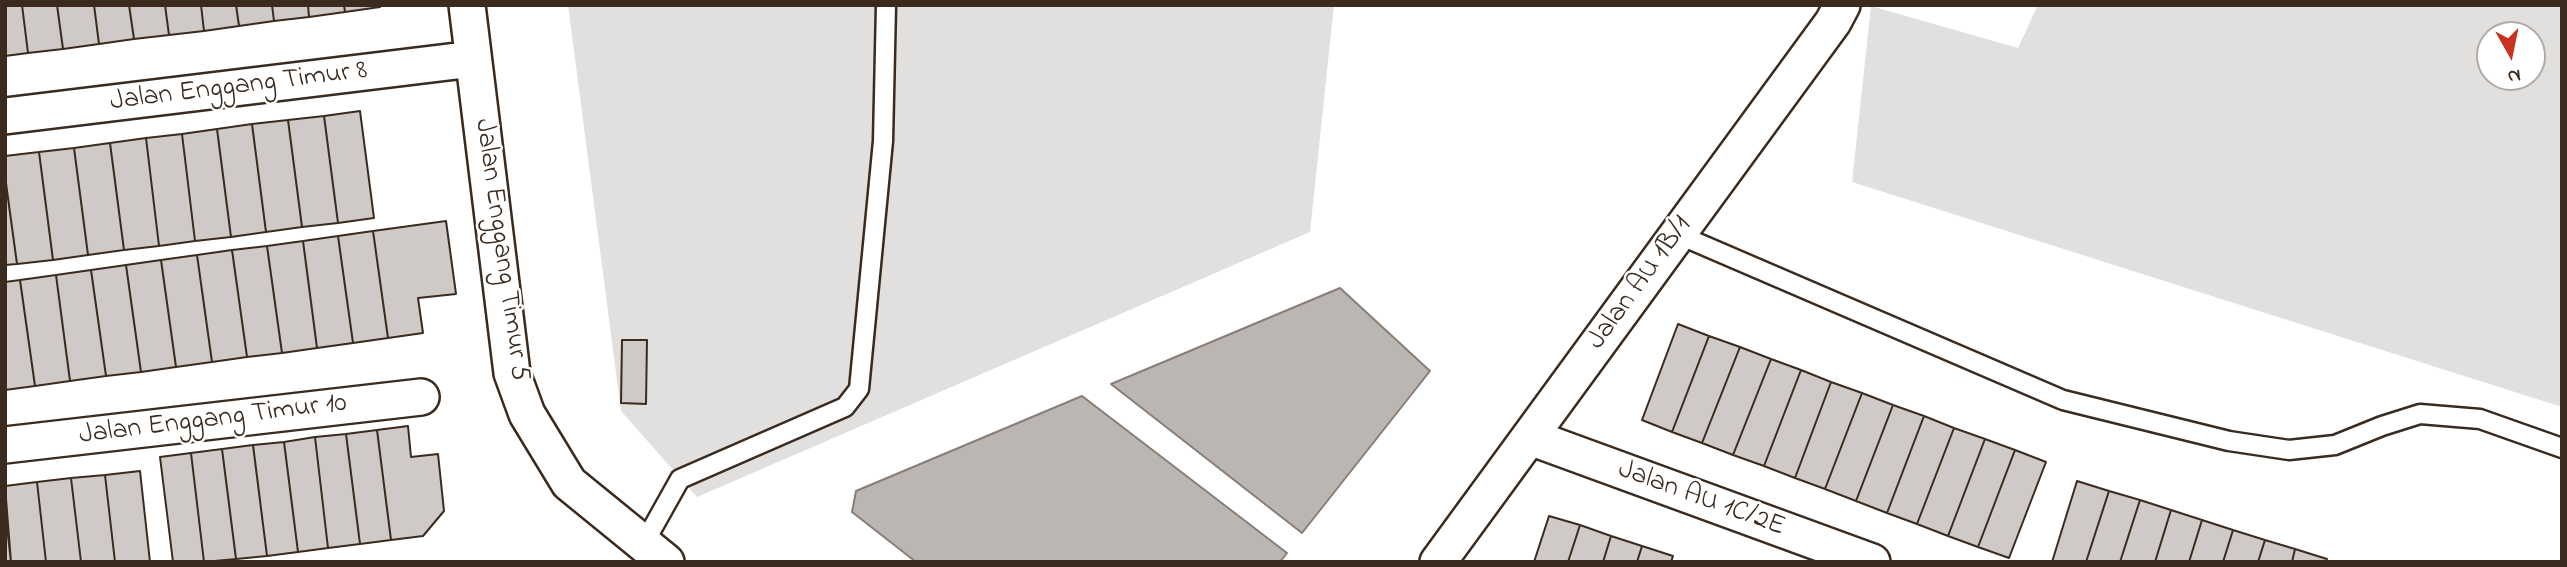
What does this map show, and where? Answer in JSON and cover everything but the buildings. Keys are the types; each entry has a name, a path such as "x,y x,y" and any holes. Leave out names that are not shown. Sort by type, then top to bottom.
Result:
{"street":[{"name":"Jalan Enggang Timur 5","path":"467,5 512,373 527,414 569,483 654,553"},
{"name":"Jalan AU 1B/1","path":"1438,562 1833,22 1842,5"},
{"name":"Jalan Enggang Timur 8","path":"5,116 473,59"},
{"name":"Jalan Enggang Timur 10","path":"5,445 421,397"},
{"name":"Jalan AU 1C/2E","path":"1530,437 1815,553 1872,562"}],"lane":[{"path":"654,553 680,479 845,407 859,389 883,141 886,5"},
{"path":"1677,234 2063,400 2229,441 2289,450 2336,445 2420,414 2480,419 2562,448"}],"shaded area":[{"path":"568,5 1334,5 1310,232 697,497 621,411"},
{"path":"2038,5 2562,5 2562,407 1852,182 1871,6 2018,48"},
{"path":"1340,288 1430,371 1302,533 1111,384"},
{"path":"1082,396 1287,553 1280,562 916,562 852,512 856,491"}]}
